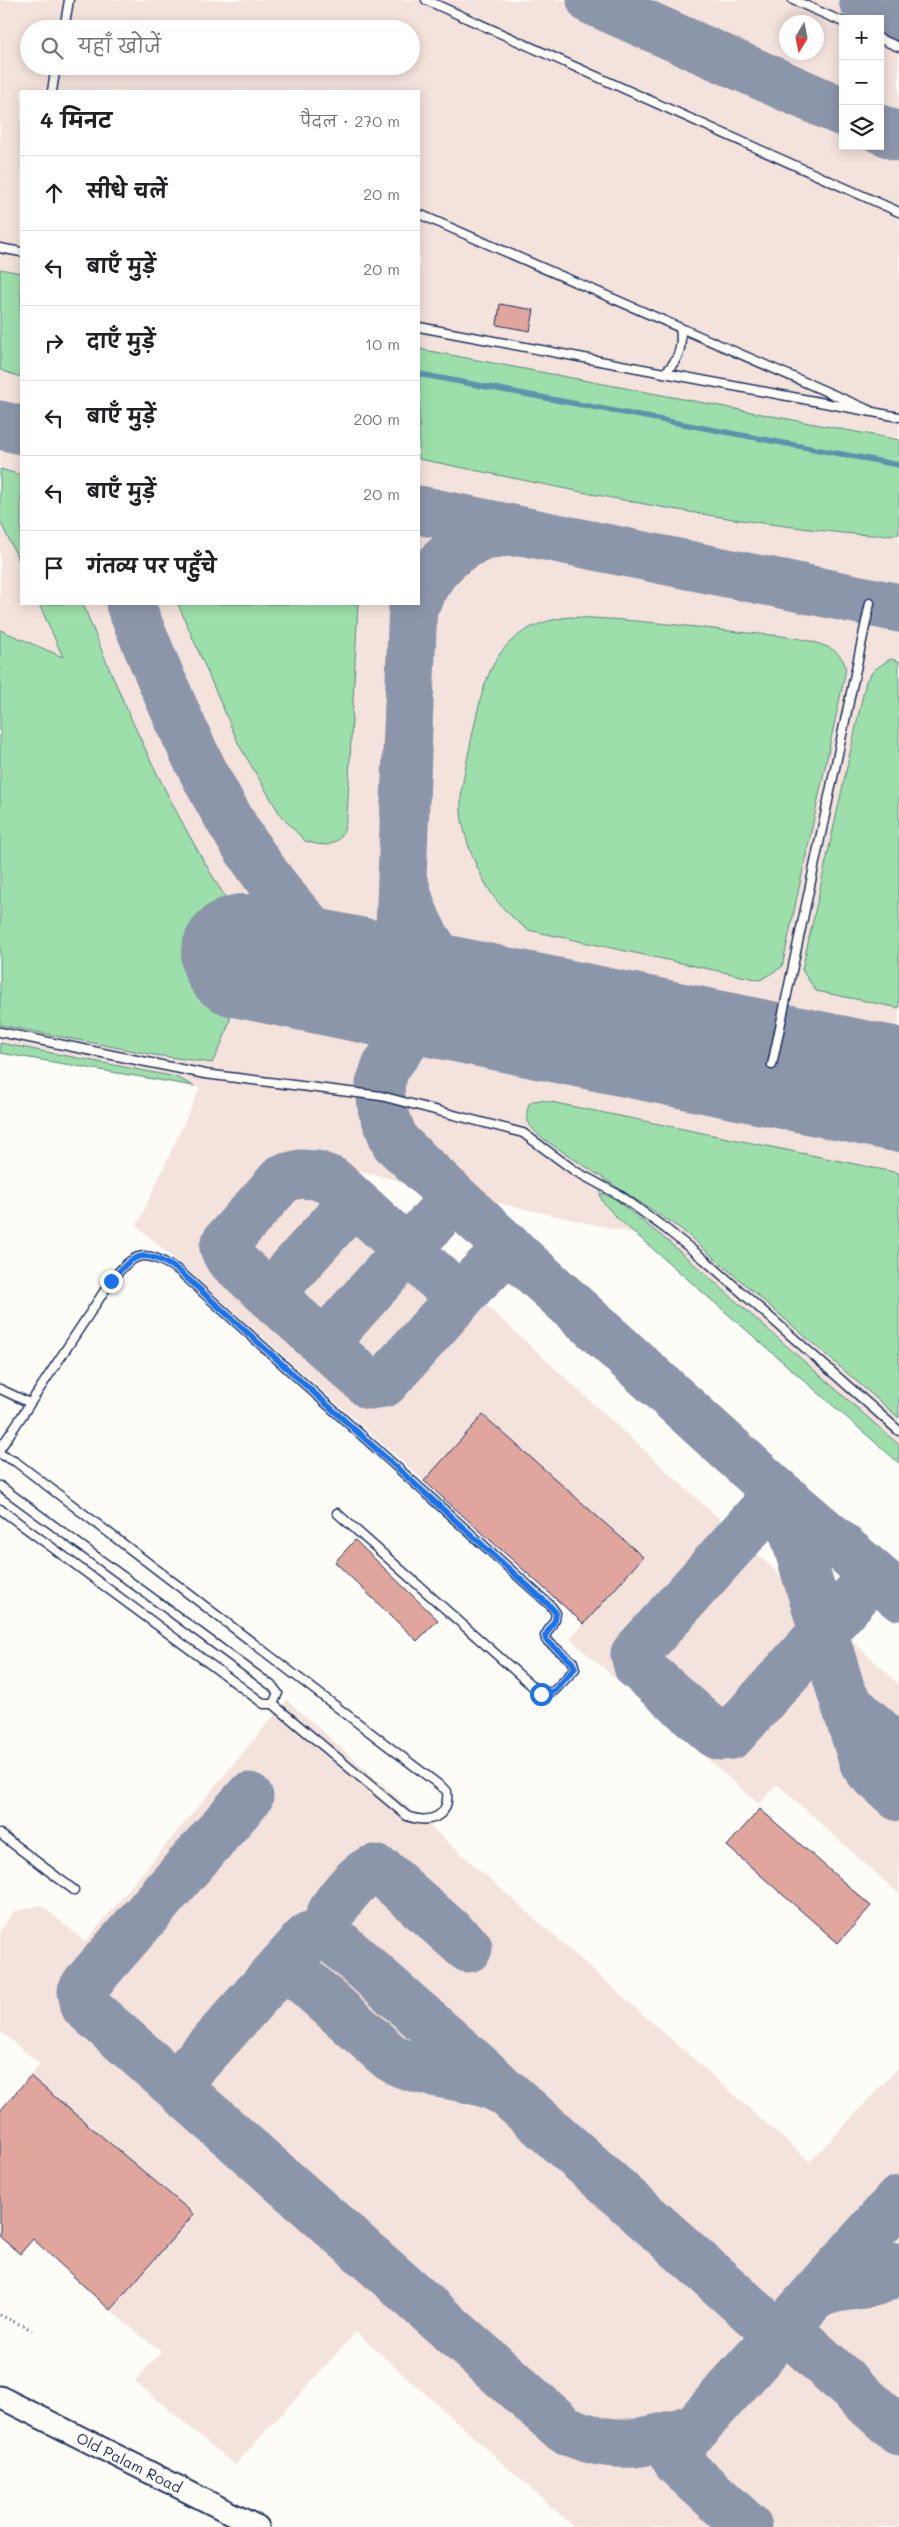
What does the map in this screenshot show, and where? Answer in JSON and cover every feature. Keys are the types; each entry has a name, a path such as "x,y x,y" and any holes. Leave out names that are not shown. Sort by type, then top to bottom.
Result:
{"street":[{"name":"Old Palam Road","path":"0,2397 258,2527"}],"lane":[{"path":"66,20 69,0"},
{"path":"426,0 899,212"},
{"path":"793,0 839,20"},
{"path":"884,41 899,47"},
{"path":"52,90 55,75"},
{"path":"420,214 871,411"},
{"path":"0,248 20,252"},
{"path":"420,327 899,417"},
{"path":"664,373 672,367 679,353 682,336 680,328"},
{"path":"772,1065 870,604"},
{"path":"0,1032 205,1074 381,1096 523,1133 575,1171 622,1196 679,1240 899,1431"},
{"path":"0,1449 111,1281 127,1262 142,1255 162,1260 178,1270 550,1606 556,1613 555,1620 545,1636 546,1640 572,1662 575,1668 554,1691 541,1694 337,1513"},
{"path":"0,1389 30,1403"},
{"path":"0,1454 16,1462 448,1791 448,1802 445,1809 433,1819 420,1821 408,1816 273,1704 264,1704 0,1509"},
{"path":"0,1486 272,1686 278,1693 273,1704"},
{"path":"0,1834 74,1890"}],"path":[{"path":"0,2315 32,2330"}],"shaded area":[{"path":"0,0 899,0 899,1463 636,1234 334,1166 899,1684 899,1894 777,1784 759,1804 570,1639 643,1557 483,1415 424,1481 137,1226 200,1088 0,1053"},
{"path":"287,1700 810,2162 899,2067 899,2527 574,2527 356,2332 235,2465 135,2381 161,2352 110,2310 193,2213 30,2076 40,2064 0,2031 0,1931 13,1912 41,1905 85,1942"}],"green space":[{"path":"0,269 20,273 20,377 0,370"},
{"path":"420,349 899,440 899,534 842,533 739,520 601,496 420,459"},
{"path":"0,469 20,475 20,563 0,521"},
{"path":"39,605 83,605 132,720 188,834 231,906 250,911 241,969 232,1010 227,1029 212,1063 155,1055 0,1025 0,630 63,657"},
{"path":"178,605 358,605 347,817 344,831 338,840 328,845 305,841 281,816 239,745"},
{"path":"569,617 612,619 793,638 815,642 829,648 843,660 845,674 782,967 760,980 528,930 498,902 485,882 473,859 461,815 462,786 480,700 487,679 507,645 523,632 543,623"},
{"path":"890,659 899,661 899,1008 816,991 802,970 866,681 874,670"},
{"path":"0,1043 176,1077 194,1086 0,1053"},
{"path":"541,1100 899,1173 899,1418 681,1229 542,1138 531,1127 527,1115 529,1104 533,1101"},
{"path":"600,1193 615,1199 670,1243 899,1445 899,1463 615,1216 602,1201"}],"building":[{"path":"500,304 534,310 530,331 497,325"},
{"path":"483,1415 643,1557 584,1624 424,1481"},
{"path":"355,1540 438,1620 417,1641 335,1562"},
{"path":"760,1809 871,1906 838,1943 727,1846"},
{"path":"30,2076 194,2214 110,2310 33,2239 20,2254 0,2237 0,2111"}],"waterway":[{"path":"420,374 899,465"}],"taxiway":[{"path":"591,0 839,110"},
{"path":"863,0 899,16"},
{"path":"884,131 899,137"},
{"path":"0,425 20,430"},
{"path":"420,510 899,608"},
{"path":"420,595 435,571 445,559 457,550 484,536 515,532"},
{"path":"130,605 174,709 206,778 244,843 274,886 308,926 338,953 388,980 420,992"},
{"path":"392,1014 400,928 413,605"},
{"path":"406,889 422,930 432,948 445,964 477,990 517,1010"},
{"path":"518,1012 475,1009 452,1012 427,1022 409,1036 386,1066 380,1084 382,1108 395,1142 767,1483 899,1596"},
{"path":"471,1285 461,1289 447,1286 332,1181 316,1175 300,1174 283,1178 226,1242 224,1248 229,1258 370,1385 384,1383 471,1285 499,1257 504,1254 515,1254"},
{"path":"313,1334 320,1337 331,1335 444,1209 452,1206 468,1209"},
{"path":"280,1305 276,1294 281,1282 345,1211 355,1207 365,1211"},
{"path":"767,1483 769,1504 635,1654 638,1666 716,1734 720,1736 731,1735 866,1584 880,1582 886,1585"},
{"path":"777,1494 788,1513 842,1694 850,1706 899,1750"},
{"path":"845,1703 864,1763 870,1771 899,1797"},
{"path":"249,1797 86,1984 82,1991 85,2006 564,2429 599,2441 630,2443 662,2438 697,2427"},
{"path":"468,1948 385,1874 375,1869 362,1876 347,1891 334,1909 328,1923 328,1931 332,1938 496,2083"},
{"path":"184,2094 181,2087 184,2076 309,1936"},
{"path":"332,1938 316,1937 303,1942 296,1963 297,1972 299,1976 390,2057 418,2069 480,2082 508,2094 765,2323 801,2342 899,2431"},
{"path":"812,2298 899,2200"},
{"path":"748,2527 679,2464 675,2457 679,2446 812,2298 822,2292 833,2289 879,2280 899,2267"}],"runway":[{"path":"243,956 899,1090"}],"route":[{"path":"111,1281 127,1262 142,1255 162,1260 178,1270 550,1606 556,1613 555,1620 545,1636 546,1640 572,1662 575,1668 554,1691 541,1694"}]}
